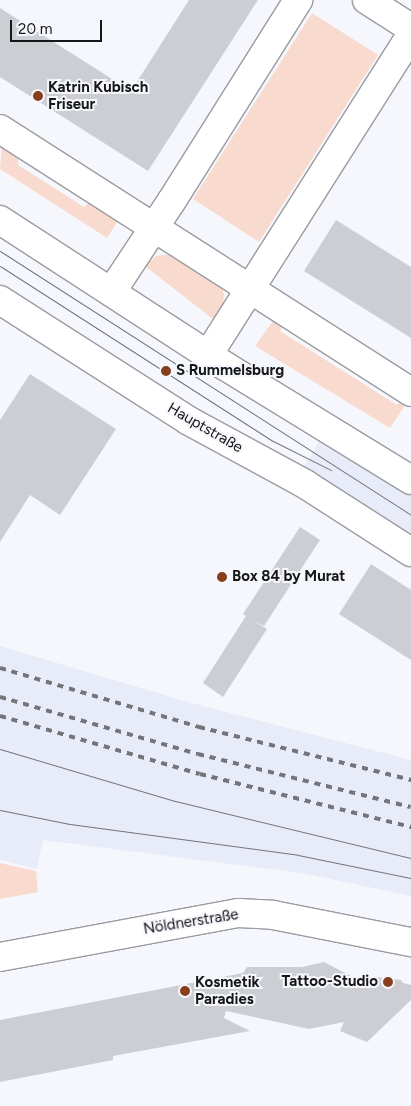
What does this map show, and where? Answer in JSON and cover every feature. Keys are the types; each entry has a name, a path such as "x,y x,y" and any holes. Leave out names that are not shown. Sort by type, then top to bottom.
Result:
{"street":[{"path":"112,291 155,228 298,0"},
{"path":"367,0 411,28"},
{"path":"208,355 251,291 411,36"},
{"path":"0,129 411,392"},
{"path":"0,220 208,355 371,458 411,480"},
{"name":"Hauptstraße","path":"0,300 189,421 305,484 411,552"},
{"name":"Nöldnerstraße","path":"0,957 238,913 273,915 411,942"}],"shaded area":[{"path":"312,13 378,55 259,242 193,199"},
{"path":"2,144 19,155 18,165 84,207 89,202 119,219 107,238 0,169"},
{"path":"172,254 221,285 224,294 223,309 214,320 145,266 156,256"},
{"path":"275,318 283,325 280,331 397,405 400,401 408,401 390,428 255,346"},
{"path":"319,442 411,495 411,534 304,466"},
{"path":"0,646 188,702 411,760 411,896 302,873 43,840 37,869 0,860"},
{"path":"0,863 36,871 38,892 0,899"}],"building":[{"path":"189,0 258,0 148,171 0,77 0,8 131,91"},
{"path":"336,220 411,267 411,338 304,271"},
{"path":"30,374 116,429 60,515 30,495 0,542 0,420"},
{"path":"300,527 320,540 264,626 253,620 267,629 223,697 203,683 246,616 243,614"},
{"path":"371,564 411,590 411,660 339,614"},
{"path":"324,962 370,986 377,977 401,980 403,983 411,985 411,1000 367,1042 340,1031 344,1022 309,1029 226,1011 224,1018 250,1031 113,1056 113,1060 0,1082 0,1020 243,973 247,967 302,967"}],"tram line":[{"path":"0,251 411,515"},
{"path":"0,266 273,441 331,470"},
{"path":"0,749 171,800 411,858"},
{"path":"0,810 70,824 298,855 411,878"}],"railway":[{"path":"0,668 199,727 411,780"},
{"path":"0,697 198,754 411,807"},
{"path":"0,716 200,774 411,827"}],"place":[{"name":"Katrin Kubisch Friseur","path":"38,96"},
{"name":"S Rummelsburg","path":"166,371"},
{"name":"Box 84 by Murat","path":"222,577"},
{"name":"Tattoo-Studio","path":"388,982"},
{"name":"Kosmetik Paradies","path":"185,991"}]}
